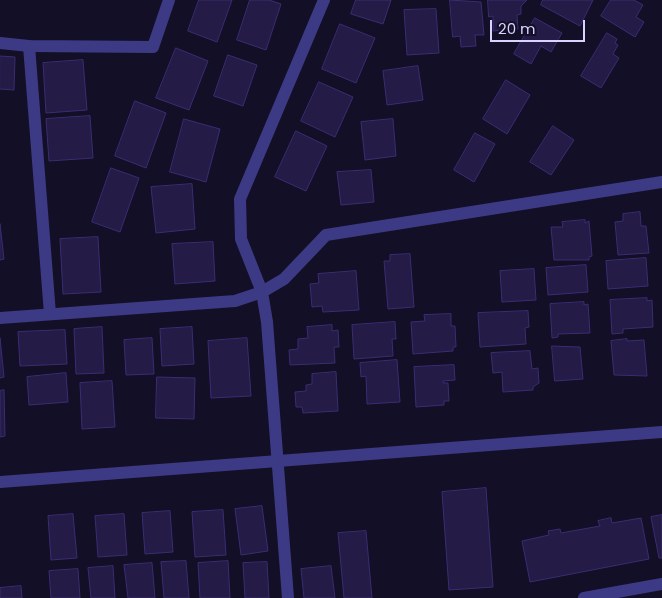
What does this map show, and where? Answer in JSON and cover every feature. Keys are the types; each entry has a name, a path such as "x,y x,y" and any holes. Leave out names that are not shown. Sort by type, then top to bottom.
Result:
{"street":[{"path":"0,43 29,46 153,47 169,0"},
{"path":"288,598 262,292 241,239 240,199 324,0"},
{"path":"29,46 50,314"},
{"path":"0,318 235,301 262,292 284,279 326,234 662,182"},
{"path":"0,482 662,432"},
{"path":"584,598 662,584"}],"building":[{"path":"199,0 232,0 217,42 188,31"},
{"path":"250,0 269,0 281,4 266,50 237,40"},
{"path":"356,0 391,0 383,24 351,14"},
{"path":"450,0 481,2 484,35 475,35 476,46 461,47 460,36 453,37"},
{"path":"488,0 527,0 521,6 521,14 517,15 518,29 493,31 493,16 489,17"},
{"path":"543,0 593,0 580,26 541,5"},
{"path":"611,0 634,0 643,5 636,17 644,22 635,37 601,16"},
{"path":"436,9 439,53 407,55 404,10"},
{"path":"535,18 562,33 551,52 541,46 531,64 514,54"},
{"path":"340,24 375,38 356,83 322,69"},
{"path":"607,33 617,39 615,43 618,45 613,54 619,58 601,88 581,76"},
{"path":"176,48 208,61 189,110 156,98"},
{"path":"228,55 257,65 243,106 214,96"},
{"path":"0,56 15,57 14,90 0,89"},
{"path":"83,60 87,110 46,113 43,63"},
{"path":"418,66 423,100 387,105 383,71"},
{"path":"506,80 530,95 507,134 483,119"},
{"path":"319,82 353,97 335,137 301,121"},
{"path":"135,101 166,113 146,168 115,156"},
{"path":"90,116 93,158 49,161 46,119"},
{"path":"184,119 220,129 206,182 170,172"},
{"path":"393,119 396,156 365,160 361,122"},
{"path":"553,126 574,140 551,175 530,162"},
{"path":"296,131 327,146 306,191 275,177"},
{"path":"475,133 495,144 474,182 454,170"},
{"path":"111,168 139,178 120,232 92,222"},
{"path":"371,170 374,202 341,205 337,172"},
{"path":"192,184 195,229 156,233 151,187"},
{"path":"640,212 641,226 646,226 649,253 618,255 615,222 623,221 623,214"},
{"path":"585,220 585,223 589,221 592,256 589,257 589,260 554,260 551,227 563,227 562,222"},
{"path":"0,224 4,259 0,260"},
{"path":"98,237 101,292 63,294 60,239"},
{"path":"213,242 215,281 175,284 172,244"},
{"path":"410,254 414,307 388,309 384,261 390,261 390,255"},
{"path":"646,258 648,286 608,289 606,261"},
{"path":"586,265 588,292 548,295 546,268"},
{"path":"534,269 536,300 502,302 500,271"},
{"path":"356,271 359,310 323,312 322,306 312,307 310,284 319,283 318,274"},
{"path":"647,298 647,301 652,300 653,327 623,329 623,333 612,334 610,300"},
{"path":"584,302 584,305 588,304 590,333 558,334 558,337 552,338 550,304"},
{"path":"528,311 529,327 525,328 526,344 480,347 478,313"},
{"path":"451,314 451,326 455,326 456,347 453,347 453,351 413,354 411,322 425,321 424,315"},
{"path":"395,322 396,339 392,339 393,356 354,359 352,325"},
{"path":"332,325 332,331 338,330 339,347 334,347 335,363 290,365 289,350 298,349 298,339 308,338 307,327"},
{"path":"102,327 104,373 76,374 74,329"},
{"path":"192,327 194,364 162,366 160,329"},
{"path":"65,330 67,364 20,366 18,332"},
{"path":"0,338 4,377 0,378"},
{"path":"152,338 154,374 126,375 124,340"},
{"path":"247,338 251,396 211,398 208,341"},
{"path":"627,339 627,341 644,340 647,376 614,375 611,341"},
{"path":"552,346 580,347 583,379 555,381"},
{"path":"530,351 532,369 538,368 539,383 533,387 533,390 503,392 502,372 493,373 491,353"},
{"path":"397,360 400,402 367,404 366,376 361,377 360,363"},
{"path":"454,365 455,380 443,381 443,383 448,383 449,401 444,401 444,405 416,407 414,367"},
{"path":"336,372 338,411 303,413 302,407 296,407 295,392 306,391 306,385 312,384 312,374"},
{"path":"66,373 68,402 29,405 27,377"},
{"path":"157,377 195,378 194,419 156,418"},
{"path":"112,381 115,427 82,429 80,383"},
{"path":"4,390 5,436 0,437 0,391"},
{"path":"486,488 493,587 449,590 442,492"},
{"path":"262,506 268,551 241,555 235,509"},
{"path":"223,510 226,555 195,557 192,512"},
{"path":"170,511 173,552 145,554 142,513"},
{"path":"73,514 77,558 51,560 48,516"},
{"path":"124,514 127,555 98,557 95,516"},
{"path":"662,515 662,558 659,558 651,517"},
{"path":"611,518 612,523 641,518 649,559 530,582 522,541 549,535 548,531 560,529 561,533 600,526 598,521"},
{"path":"366,531 372,598 344,598 338,533"},
{"path":"186,561 189,598 164,598 161,562"},
{"path":"228,561 230,598 200,598 198,563"},
{"path":"267,562 269,598 245,598 243,563"},
{"path":"152,563 155,598 128,598 124,565"},
{"path":"113,566 115,598 91,598 88,568"},
{"path":"331,566 335,598 304,598 301,569"},
{"path":"78,569 80,598 51,598 49,571"},
{"path":"21,586 22,598 0,598 0,588"}]}
